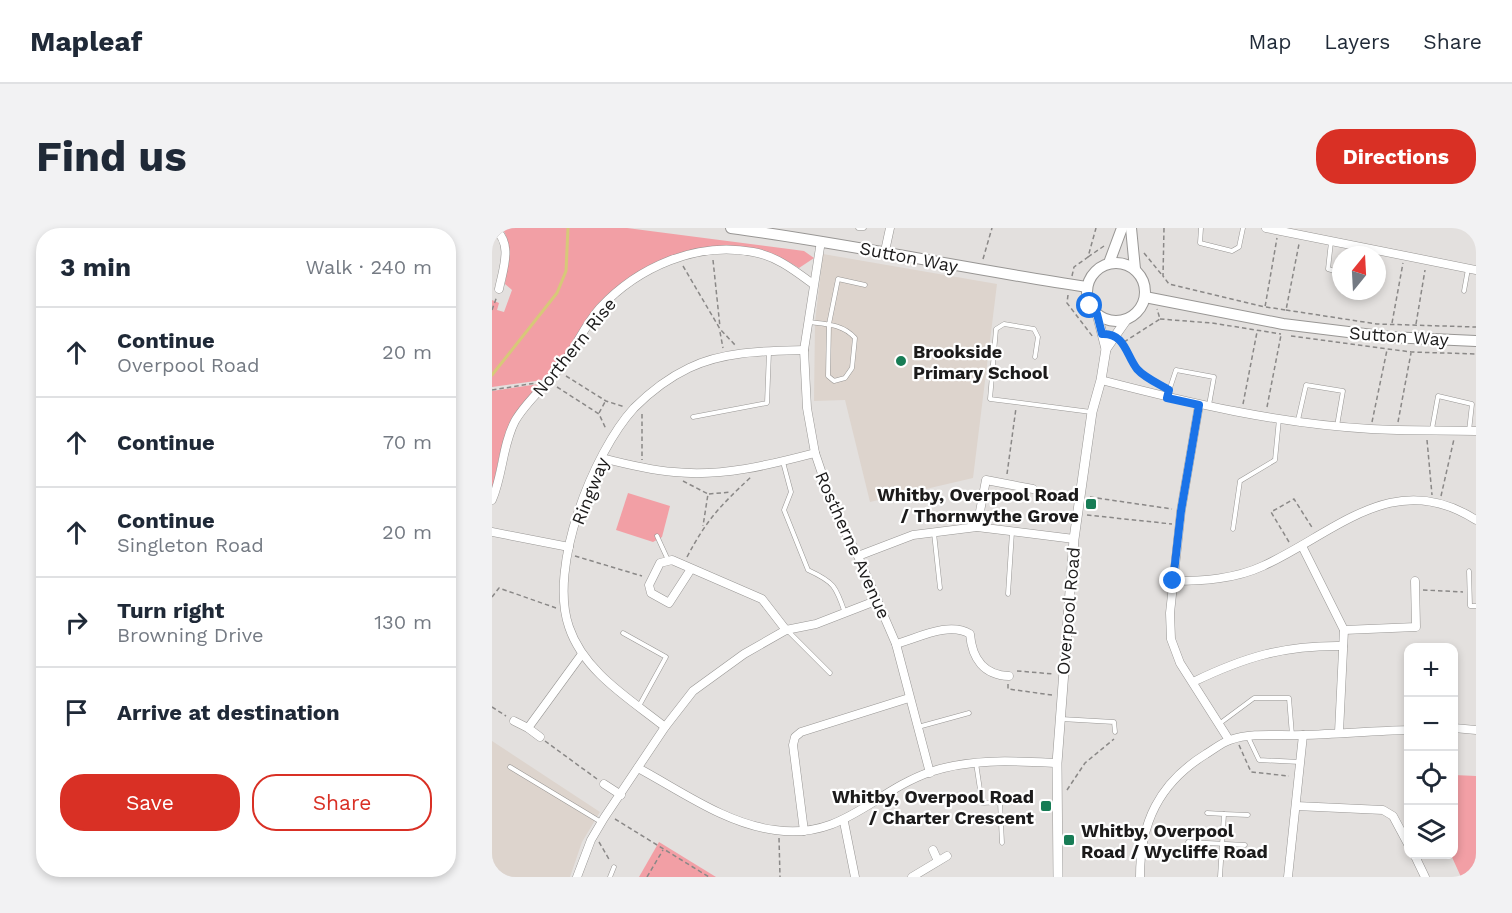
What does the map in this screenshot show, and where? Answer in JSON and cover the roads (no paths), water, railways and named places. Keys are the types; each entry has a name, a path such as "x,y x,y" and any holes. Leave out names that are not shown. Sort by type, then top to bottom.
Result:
{"main road":[{"name":"Sutton Way","path":"731,228 885,251 980,271 1087,287"},
{"path":"1109,263 1122,228"},
{"path":"1131,228 1135,269 1150,298 1127,320 1107,320 1097,314 1090,306 1087,287 1097,270 1109,263 1119,263 1135,269"},
{"name":"Sutton Way","path":"1150,298 1283,324 1389,338 1476,341"}],"street":[{"path":"493,228 503,240 506,251 499,289"},
{"path":"885,251 890,228"},
{"path":"1266,228 1349,246"},
{"name":"Rostherne Avenue","path":"821,242 804,350 807,408 815,453 835,512 858,556 896,644 930,772"},
{"name":"Northern Rise","path":"492,500 514,423 558,370 585,329 608,300 641,274 678,257 712,250 739,250 783,262 813,284"},
{"path":"1386,254 1472,269"},
{"name":"Overpool Road","path":"1058,877 1057,763 1074,539 1092,412 1101,381 1106,349 1097,314"},
{"name":"Overpool Road","path":"1106,349 1127,320"},
{"name":"Ringway","path":"665,727 594,669 582,654 569,628 565,611 569,550 579,507 602,458 633,409 669,378 690,367 724,358 769,351 804,350"},
{"path":"1101,381 1168,394 1199,405 1337,426 1473,431"},
{"path":"1199,405 1179,524 1170,613 1171,639 1180,663 1229,740"},
{"path":"602,458 642,468 675,472 755,468 815,453"},
{"path":"977,527 986,480 1033,489"},
{"path":"1173,581 1238,574 1261,567 1298,548 1352,515 1377,505 1404,500 1436,502 1462,511 1476,520"},
{"path":"858,556 913,535 977,527 1074,539"},
{"path":"492,532 569,550"},
{"path":"1298,548 1344,630 1339,732"},
{"path":"687,567 669,603 651,593 651,578 660,563 668,560 687,567 762,599 786,630"},
{"path":"1344,630 1416,627 1415,581"},
{"path":"577,877 601,822 665,727 693,691 752,648 786,630 816,624 878,600"},
{"path":"896,644 949,628 964,630 970,634 974,649 986,672 995,676 1009,676"},
{"path":"1193,682 1236,661 1274,650 1307,645 1342,646"},
{"path":"528,728 582,654"},
{"path":"804,831 793,745 795,737 801,732 909,698"},
{"path":"514,721 540,737"},
{"path":"1458,728 1476,730"},
{"path":"1140,877 1140,856 1148,822 1165,790 1176,775 1229,740 1248,737 1404,730"},
{"path":"1288,877 1303,735"},
{"path":"638,768 728,816 762,828 804,831 844,822 886,794 930,772 976,762 1057,763"},
{"path":"604,784 621,795"},
{"path":"1296,806 1383,810 1393,816 1404,837"},
{"path":"844,822 855,877"},
{"path":"933,850 938,861"},
{"path":"912,877 947,856"},
{"path":"1416,859 1425,877"}],"lane":[{"path":"858,228 864,228"},
{"path":"1201,228 1200,243 1232,251 1239,247 1243,228"},
{"path":"1331,241 1328,268 1332,270"},
{"path":"1464,291 1472,269"},
{"path":"808,322 829,324 848,329 855,338 852,368 845,378 834,381 828,376 829,324 838,279 866,285"},
{"path":"1035,357 1038,338 1034,329 1004,324 996,329 990,399 1092,412"},
{"path":"693,417 767,403 769,351"},
{"path":"1168,394 1176,370 1214,377 1209,406"},
{"path":"1298,420 1306,385 1343,391 1337,426"},
{"path":"1429,430 1438,396 1472,404 1473,431"},
{"path":"1233,530 1240,481 1275,460 1279,418"},
{"path":"783,462 790,492 784,510 807,570 828,580 837,588 845,613"},
{"path":"1008,594 1012,531"},
{"path":"934,532 940,588"},
{"path":"657,536 668,560"},
{"path":"1469,571 1470,606 1476,606"},
{"path":"786,630 830,673"},
{"path":"623,633 666,657 639,706"},
{"path":"1218,724 1254,698 1289,698 1292,735"},
{"path":"917,727 969,713"},
{"path":"1060,719 1114,722 1115,732"},
{"path":"1248,737 1260,760 1301,762"},
{"path":"976,762 982,803 1000,802 1002,843"},
{"path":"510,767 601,822"},
{"path":"1207,813 1248,815"},
{"path":"1220,877 1224,814"},
{"path":"1188,842 1245,844"},
{"path":"610,877 614,867"}],"waterway":[{"path":"492,375 557,293 566,271 568,228"}],"place":[{"name":"Brookside Primary School","path":"901,361"},
{"name":"Whitby, Overpool Road / Thornwythe Grove","path":"1091,504"},
{"name":"Whitby, Overpool Road / Charter Crescent","path":"1046,806"},
{"name":"Whitby, Overpool Road / Wycliffe Road","path":"1069,840"}]}
